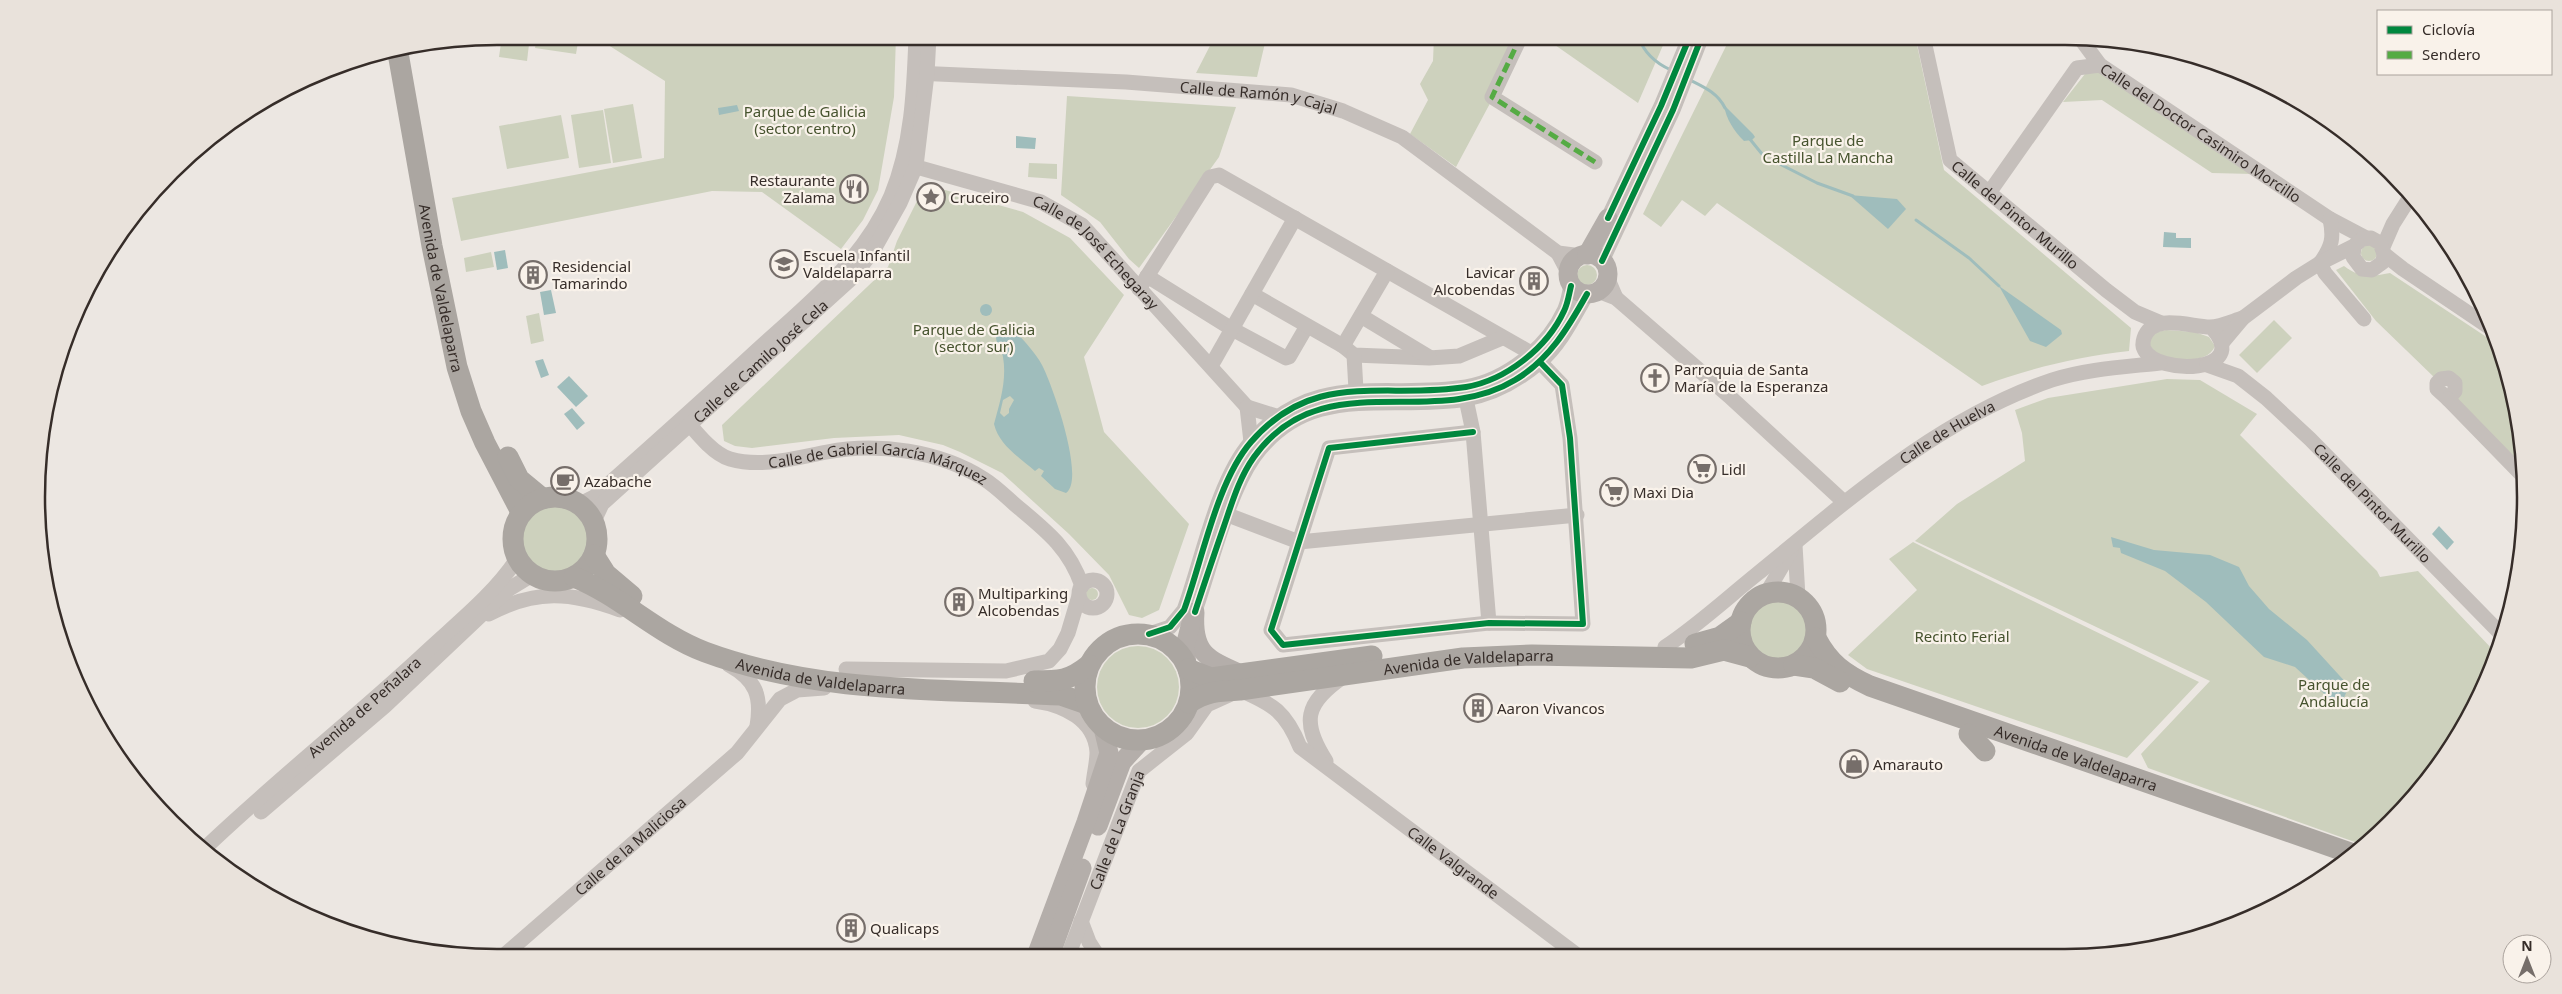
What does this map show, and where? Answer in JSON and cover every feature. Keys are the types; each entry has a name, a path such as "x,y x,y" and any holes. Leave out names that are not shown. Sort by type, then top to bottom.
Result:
{"highway":[{"name":"Avenida de Valdelaparra","path":"411,54 450,270 470,364 479,396 519,479 542,498"},
{"name":"Avenida de Valdelaparra","path":"399,56 432,246 457,367 471,411 485,443 521,512"},
{"path":"562,497 580,504 594,521 597,532 594,555 583,571 574,577 553,581 532,575 517,558 512,535 515,523 521,512 530,504 542,498 562,497"},
{"name":"Avenida de Valdelaparra","path":"594,555 606,574 618,586 649,607 683,626 743,652 795,663 846,670 987,681 1061,681 1074,676 1089,664"},
{"name":"Avenida de Valdelaparra","path":"574,577 595,585 661,631 703,651 750,667 782,675 866,685 1061,695 1087,704"},
{"path":"1777,592 1798,597 1814,615 1817,626 1816,638 1808,654 1794,666 1783,669 1771,668 1760,664 1750,657 1743,647 1740,634 1741,622 1746,610 1754,600 1766,594 1777,592"},
{"name":"Avenida de Valdelaparra","path":"1189,703 1202,694 1240,682 1386,655 1487,646 1600,644 1665,647 1701,644 1720,637 1741,622"},
{"path":"1131,634 1149,634 1171,645 1188,667 1192,690 1189,703 1182,717 1171,729 1158,737 1128,740 1103,728 1094,717 1087,704 1085,678 1089,664 1099,650 1114,639 1131,634"},
{"name":"Avenida de Valdelaparra","path":"1816,638 1827,659 1854,679 1870,686 2346,851"},
{"name":"Avenida de Valdelaparra","path":"1188,667 1211,678 1240,682 1345,675 1449,660 1512,655 1691,658 1724,650 1750,657"},
{"name":"Avenida de Valdelaparra","path":"1794,666 1814,668 1860,694 2333,861"},
{"path":"1969,734 1985,751"}],"main road":[{"path":"1588,274 1608,218"},
{"path":"1188,667 1185,646 1195,612"},
{"path":"1195,612 1194,630 1197,644 1205,656 1240,682"},
{"path":"1039,949 1086,822 1109,753 1103,728"},
{"path":"1053,949 1122,762 1142,740"}],"street":[{"name":"Calle de Camilo José Cela","path":"917,45 921,73"},
{"name":"Calle de Camilo José Cela","path":"594,521 602,504 842,273 864,245 909,165 910,127 927,45"},
{"path":"1517,45 1492,97 1596,162"},
{"name":"Calle del Pintor Murillo","path":"1925,45 1950,160 2135,312 2161,323 2211,327 2238,376"},
{"name":"Calle del Doctor Casimiro Morcillo","path":"2076,68 2079,45"},
{"path":"1195,612 1239,484 1255,456 1286,426 1322,408 1347,403 1466,399 1502,387 1560,339 1588,274 1667,108 1691,46"},
{"name":"Calle del Doctor Casimiro Morcillo","path":"2084,46 2100,66 2482,322"},
{"path":"1989,193 2076,68 2100,66"},
{"name":"Calle de Ramón y Cajal","path":"921,73 1126,82 1291,95 1343,111 1402,137 1588,274 1729,396 1844,502"},
{"path":"1608,218 1667,108"},
{"name":"Calle de José Echegaray","path":"909,165 1041,202 1082,225 1247,407"},
{"path":"1139,289 1210,177 1219,175 1536,358 1562,385 1570,438 1577,515 1583,624 1489,623 1283,645 1271,630 1329,448 1473,432"},
{"path":"2354,262 2352,252 2368,244 2392,224 2407,201"},
{"path":"1211,366 1296,218"},
{"path":"2320,263 2330,248 2333,236 2330,220"},
{"path":"2207,365 2216,361 2222,348 2243,318 2320,263 2368,244"},
{"path":"2368,244 2382,262 2376,268"},
{"path":"2320,263 2338,260 2354,262 2367,270 2376,268 2403,269"},
{"path":"2320,263 2325,273 2364,319"},
{"path":"1356,390 1348,350 1362,316 1388,272"},
{"path":"1147,276 1232,329 1286,358 1289,358 1308,326"},
{"path":"1252,294 1348,350 1430,358 1460,356 1502,338"},
{"name":"Calle del Pintor Murillo","path":"2135,312 2145,334"},
{"path":"1362,316 1430,358"},
{"path":"2211,327 2243,318"},
{"path":"2160,363 2144,350 2142,342 2145,334 2161,323"},
{"path":"2124,367 2144,350"},
{"path":"1149,634 1170,627 1184,610 1230,477 1251,442 1279,417 1316,397 1356,390 1466,387 1504,373 1536,358"},
{"name":"Calle de Huelva","path":"1665,647 1698,625 1844,502 1922,445 2004,400 2053,380 2095,371 2160,363 2183,366 2207,365"},
{"name":"Calle del Pintor Murillo","path":"2207,365 2238,376 2266,398 2310,439 2497,630"},
{"path":"1466,399 1473,432 1489,623"},
{"path":"2448,399 2516,469"},
{"path":"1251,442 1247,407 1279,417"},
{"name":"Calle de Camilo José Cela","path":"580,504 594,497 688,422"},
{"name":"Calle de Gabriel García Márquez","path":"688,422 707,443 728,458 749,462 770,462 844,449 878,448 912,452 950,463 986,480 1063,548 1076,568 1080,591 1068,633 1060,648 1049,660 1006,671 846,670"},
{"path":"1228,515 1299,542 1481,526 1577,515"},
{"path":"1766,594 1795,545"},
{"path":"1795,545 1798,597"},
{"name":"Avenida de Peñalara","path":"209,845 392,684 502,582 517,558"},
{"path":"477,621 509,589 532,575"},
{"path":"477,621 520,601 550,594 577,596 642,618"},
{"name":"Avenida de Peñalara","path":"215,851 385,706 477,621"},
{"path":"703,651 743,672 752,683 758,697 756,732"},
{"path":"1329,766 1312,740 1309,717 1321,692 1345,675"},
{"name":"Calle Valgrande","path":"1240,682 1271,704 1293,730 1300,747 1329,766 1570,949"},
{"name":"Calle de La Granja","path":"1071,949 1140,770 1187,733 1207,704 1240,682"},
{"name":"Calle de la Maliciosa","path":"511,949 737,753 756,732 769,711 788,693 810,687 837,689 866,685"},
{"path":"965,691 1045,703 1064,708 1078,717 1094,734 1097,754 1086,822"},
{"path":"1081,921 1094,949"}],"green space":[{"path":"501,45 529,45 527,61 499,57"},
{"path":"536,45 578,45 576,54 535,48"},
{"name":"Parque de Galicia (sector centro)","path":"608,45 896,45 894,97 878,190 863,220 841,249 762,192 712,191 461,241 452,198 664,158 665,81"},
{"path":"1210,45 1265,45 1257,77 1196,73"},
{"path":"1434,45 1521,45 1456,167 1410,134 1428,100 1420,84 1433,61"},
{"path":"1555,45 1663,45 1638,103"},
{"name":"Parque de Castilla La Mancha","path":"1727,45 1917,45 1944,170 2131,328 2129,351 2091,356 2054,364 1982,386 1717,203 1705,216 1682,200 1661,227 1643,214"},
{"path":"2092,65 2253,174 2212,173 2102,100 2063,102"},
{"path":"1067,96 1236,107 1219,157 1139,268 1129,259 1100,222 1061,195"},
{"path":"633,104 642,158 613,163 604,109"},
{"path":"603,110 611,163 579,168 571,115"},
{"path":"561,115 569,158 507,169 499,126"},
{"path":"1029,163 1057,164 1057,179 1028,177"},
{"name":"Parque de Galicia (sector sur)","path":"938,188 1023,212 1070,238 1124,295 1084,357 1104,432 1189,524 1159,610 1142,618 1129,615 1109,575 1069,534 1002,473 943,445 899,435 834,438 752,448 735,446 724,441 722,425 888,267 897,241 920,195"},
{"path":"2369,245 2375,247 2377,253 2375,259 2369,261 2363,259 2361,253 2363,247"},
{"path":"491,252 494,267 466,272 464,258"},
{"path":"1587,265 1594,268 1597,275 1594,282 1587,285 1580,282 1577,275 1580,268"},
{"path":"2344,266 2355,273 2366,276 2390,273 2488,338 2502,380 2515,458 2455,401 2458,385 2436,379 2376,321 2336,270"},
{"path":"539,313 544,341 531,344 526,316"},
{"path":"2274,320 2292,338 2257,373 2239,355"},
{"path":"2166,330 2195,332 2209,337 2215,346 2211,352 2197,359 2180,360 2163,356 2155,352 2149,344 2153,333"},
{"name":"Parque de Andalucía","path":"2167,379 2200,380 2257,414 2240,435 2377,571 2380,577 2418,571 2491,648 2470,697 2441,748 2405,795 2385,817 2356,843 2148,768 2141,754 2210,681 1915,541 1957,504 2025,461 2022,433 2015,410 2048,398"},
{"path":"555,504 568,507 580,514 587,526 590,539 587,552 580,564 568,571 555,574 542,571 530,564 523,552 520,539 523,526 530,514 542,507"},
{"name":"Recinto Ferial","path":"1913,542 2199,682 2127,758 1867,669 1848,655 1917,590 1889,559"},
{"path":"1094,588 1097,589 1097,599 1090,600 1087,599 1086,592 1087,589"},
{"path":"1771,596 1785,596 1797,601 1807,611 1812,623 1812,637 1807,649 1797,659 1785,664 1771,664 1759,659 1749,649 1744,637 1744,623 1749,611 1759,601"},
{"path":"1138,646 1154,649 1167,658 1176,671 1179,687 1176,703 1167,716 1154,725 1138,728 1122,725 1109,716 1100,703 1097,687 1100,671 1109,658 1122,649"}],"water":[{"path":"737,105 739,111 719,115 718,108"},
{"path":"1724,105 1753,134 1755,137 1752,140 1744,141 1737,133 1729,120"},
{"path":"1016,136 1036,138 1035,149 1016,148"},
{"path":"1849,195 1897,199 1906,209 1888,229"},
{"path":"2164,232 2176,233 2176,238 2191,238 2191,248 2163,247"},
{"path":"505,250 508,268 497,270 494,252"},
{"path":"1999,286 2061,330 2062,334 2046,347 2030,341"},
{"path":"551,290 556,313 544,315 540,292"},
{"path":"988,304 991,305 991,315 984,316 981,315 980,308 981,305"},
{"path":"1003,324 1005,326 997,334 1008,326 1013,328 1032,350 1047,375 1070,451 1071,484 1066,493 1055,489 1041,476 1044,471 1039,468 1035,471 1016,456 1000,438 994,424 1002,391 1004,366 996,335 993,334","holes":["1010,396 1014,400 1009,413 1004,417 1000,413 1003,400"]},
{"path":"543,359 549,375 541,378 535,361"},
{"path":"569,376 588,396 576,407 557,387"},
{"path":"572,408 585,423 577,430 564,414"},
{"path":"2439,526 2454,542 2447,550 2432,534"},
{"path":"2111,537 2154,550 2210,555 2239,567 2249,586 2269,609 2307,640 2349,686 2343,700 2331,700 2295,667 2264,657 2206,602 2165,571 2121,553 2120,548 2113,547"}],"waterway":[{"path":"1642,45 1651,57 1671,70"},
{"path":"1690,80 1715,94 1725,108"},
{"path":"1749,138 1762,154"},
{"path":"1778,163 1817,183 1853,196"},
{"path":"1916,220 1969,258 1999,286"}],"marked path":[{"path":"1517,45 1492,97 1595,162"}],"cycle path":[{"path":"1608,218 1661,106 1686,45"},
{"path":"1602,261 1673,110 1698,45"},
{"path":"1149,634 1170,627 1184,610 1212,522 1229,478 1239,458 1251,442 1275,419 1300,404 1326,396 1352,392 1436,390 1466,387 1496,377 1524,360 1547,338 1557,325 1564,311 1571,286"},
{"path":"1195,612 1240,482 1254,457 1281,429 1312,412 1344,404 1448,400 1482,394 1515,380 1548,353 1573,319 1587,294"},
{"path":"1473,432 1329,448 1271,630 1283,645 1489,623 1583,624 1570,438 1562,385 1540,362"}],"place":[{"name":"Restaurante Zalama","path":"854,189"},
{"name":"Cruceiro","path":"931,197"},
{"name":"Escuela Infantil Valdelaparra","path":"784,264"},
{"name":"Residencial Tamarindo","path":"533,275"},
{"name":"Lavicar Alcobendas","path":"1534,281"},
{"name":"Parroquia de Santa María de la Esperanza","path":"1655,378"},
{"name":"Lidl","path":"1702,469"},
{"name":"Azabache","path":"565,481"},
{"name":"Maxi Dia","path":"1614,492"},
{"name":"Multiparking Alcobendas","path":"959,602"},
{"name":"Aaron Vivancos","path":"1478,708"},
{"name":"Amarauto","path":"1854,764"},
{"name":"Qualicaps","path":"851,928"}]}
